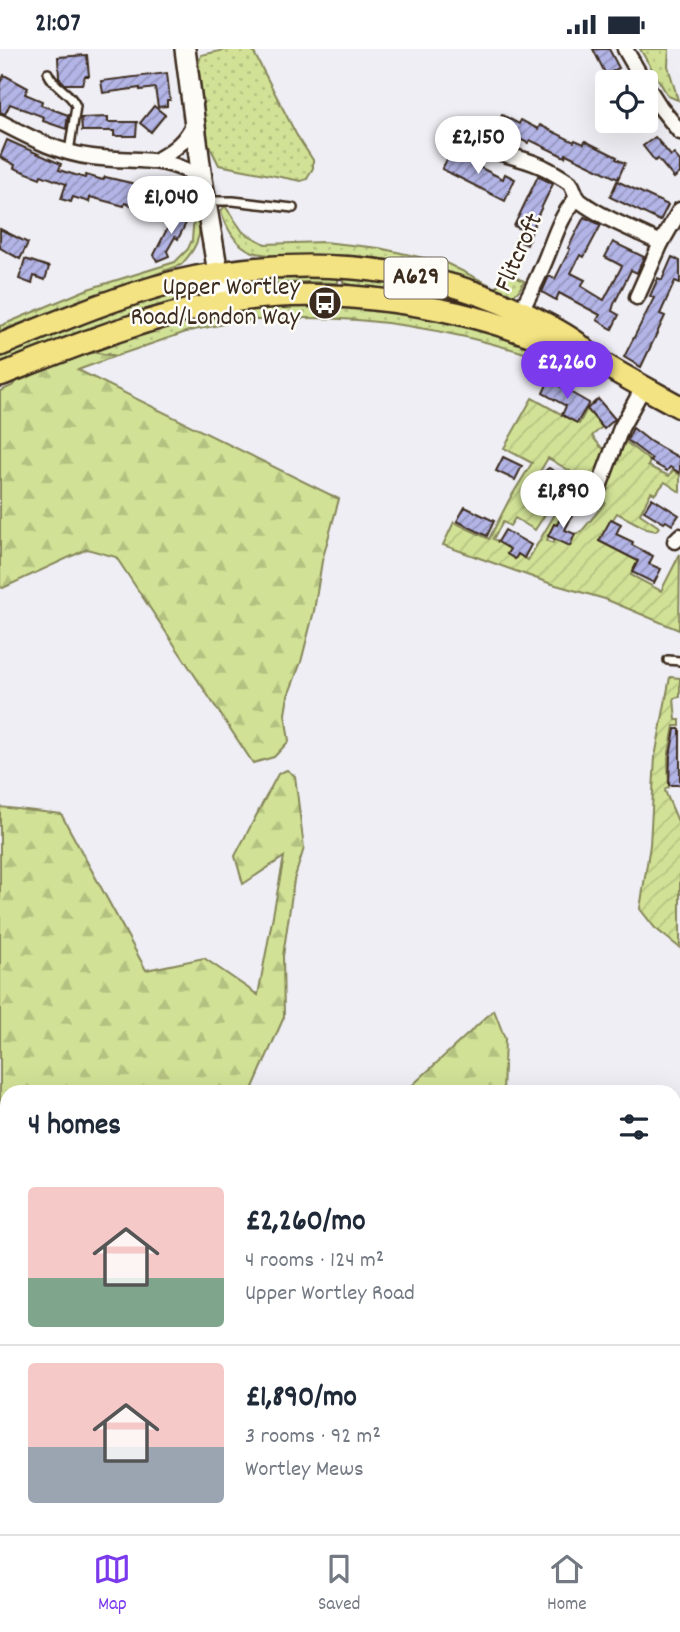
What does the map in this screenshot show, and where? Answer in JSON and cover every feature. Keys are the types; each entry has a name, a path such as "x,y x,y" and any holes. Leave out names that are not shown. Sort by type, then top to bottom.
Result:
{"main road":[{"name":"A629","path":"0,345 124,298 173,283 219,273 298,266 330,267 391,273 472,293 516,320 576,342 594,359 679,404"},
{"name":"A629","path":"0,375 144,322 223,302 297,296 355,298 516,320"}],"street":[{"path":"184,49 223,302"},
{"path":"625,49 637,70"},
{"path":"658,104 680,132"},
{"path":"0,122 36,141 69,152 92,157 157,160 177,166 202,179"},
{"path":"157,160 179,146 194,123"},
{"path":"469,135 484,147 499,154 532,161 549,170 571,184 576,199 589,208 661,243"},
{"name":"Flitcroft","path":"516,320 545,261 557,229 568,207 576,199"},
{"path":"636,296 680,210"},
{"path":"596,495 621,428 644,386"}],"lane":[{"path":"48,73 54,85 68,94 76,106 69,152"},
{"path":"207,201 233,201 293,208"},
{"path":"668,660 680,661"}],"green space":[{"path":"229,49 252,49 296,134 313,160 313,168 307,179 301,181 219,165 208,143 198,66 201,55"},
{"path":"640,49 669,49 668,66 678,100 668,96 658,79 658,70 653,70"},
{"path":"225,206 243,232 265,244 324,242 379,248 446,263 496,288 505,272 524,281 516,293 507,296 390,262 350,256 273,255 253,252 241,245 229,230 221,211"},
{"path":"194,215 198,217 200,231 193,249 181,265 0,331 0,326 88,289 175,262 188,249 192,240"},
{"path":"338,274 338,283 247,285 238,279"},
{"path":"344,274 448,294 486,307 499,315 343,283"},
{"path":"206,285 205,293 200,298 0,368 0,352 128,303"},
{"path":"320,302 322,309 341,308 342,304 463,322 539,348 537,357 463,336 387,323 311,318 234,322 244,308"},
{"path":"225,312 229,323 189,331 116,356 84,351 130,335"},
{"path":"84,351 116,356 78,370 339,499 322,561 314,611 301,662 288,696 285,714 289,741 274,757 253,763 116,557 87,549 3,588 0,587 0,391 12,386 26,373"},
{"path":"532,398 579,424 587,409 602,427 592,436 608,451 595,488 577,487 570,471 548,458 526,495 540,503 552,481 566,488 559,493 535,530 515,518 510,526 503,522 493,539 510,549 507,554 515,558 518,554 528,560 561,504 568,498 588,499 580,509 566,507 547,540 553,543 556,539 581,532 605,503 602,494 622,439 650,461 648,466 669,476 673,470 680,475 680,492 665,482 655,494 651,492 640,514 659,527 656,531 617,513 599,541 638,561 631,575 661,591 680,554 679,630 605,599 549,583 443,545 454,522 489,539 532,463 504,448"},
{"path":"670,677 680,678 680,697 674,698 676,720 680,720 680,726 674,726 668,758 669,787 665,791 680,826 680,948 655,928 640,909 650,845 655,757"},
{"path":"287,770 295,776 304,848 294,880 283,956 284,1017 254,1085 0,1085 0,807 61,814 146,970 204,958 258,995 284,857 243,884 235,856 278,774"},
{"path":"494,1010 505,1039 503,1085 413,1085"}],"building":[{"path":"593,49 609,49 619,68 604,70"},
{"path":"87,55 89,76 85,76 82,84 65,84 59,78 58,57"},
{"path":"167,73 170,100 167,100 167,106 158,107 155,88 103,93 101,81"},
{"path":"4,75 28,88 25,94 42,101 41,105 68,115 66,129 10,104 5,114 0,112 0,83"},
{"path":"154,106 165,115 151,132 140,123"},
{"path":"502,115 519,124 521,120 538,129 540,125 574,142 575,140 584,144 585,141 617,157 616,159 625,163 618,179 530,140 528,143 494,131"},
{"path":"108,117 108,122 137,122 136,136 114,136 114,131 82,131 81,118"},
{"path":"655,137 671,156 674,154 680,161 680,173 674,178 643,146"},
{"path":"7,140 61,164 59,170 85,178 86,175 103,180 105,177 140,185 141,181 174,191 169,209 146,201 143,209 90,197 89,202 73,197 71,202 61,199 66,184 14,168 15,165 0,157"},
{"path":"453,148 463,154 461,158 503,179 505,174 515,179 505,201 442,169"},
{"path":"538,176 553,184 527,245 516,240 521,229 514,226"},
{"path":"617,181 668,205 660,221 610,197"},
{"path":"175,213 188,219 178,239 175,237 167,251 169,256 157,261 154,255"},
{"path":"584,217 601,225 584,257 580,255 571,273 585,280 581,286 604,300 622,266 605,257 613,242 644,257 637,273 631,270 614,304 612,311 619,315 612,329 597,320 600,315 559,293 556,300 542,292 549,276 555,279"},
{"path":"0,229 28,243 20,259 0,248"},
{"path":"672,257 680,261 680,283 675,281 660,314 665,316 641,367 624,357 654,298 650,296 658,278 662,280"},
{"path":"25,259 49,267 45,280 34,276 32,284 19,279"},
{"path":"549,380 589,403 577,423 562,415 566,406 543,393"},
{"path":"598,399 615,419 604,429 587,409"},
{"path":"633,428 651,442 680,458 680,473 670,467 667,471 650,461 652,459 627,440"},
{"path":"503,457 522,466 515,480 496,471"},
{"path":"549,468 557,473 540,503 526,495 536,478"},
{"path":"652,498 679,515 672,525 644,511"},
{"path":"465,507 494,521 487,536 457,521"},
{"path":"564,510 573,514 565,530 575,534 570,546 548,536"},
{"path":"611,519 621,524 616,534 653,556 649,564 661,569 654,583 632,572 638,561 599,541"},
{"path":"505,530 531,545 524,558 518,554 515,559 507,554 510,549 498,542"},
{"path":"675,729 680,729 680,785 669,785 670,756"}],"place":[{"name":"Upper Wortley Road/London Way","path":"325,303"}]}
